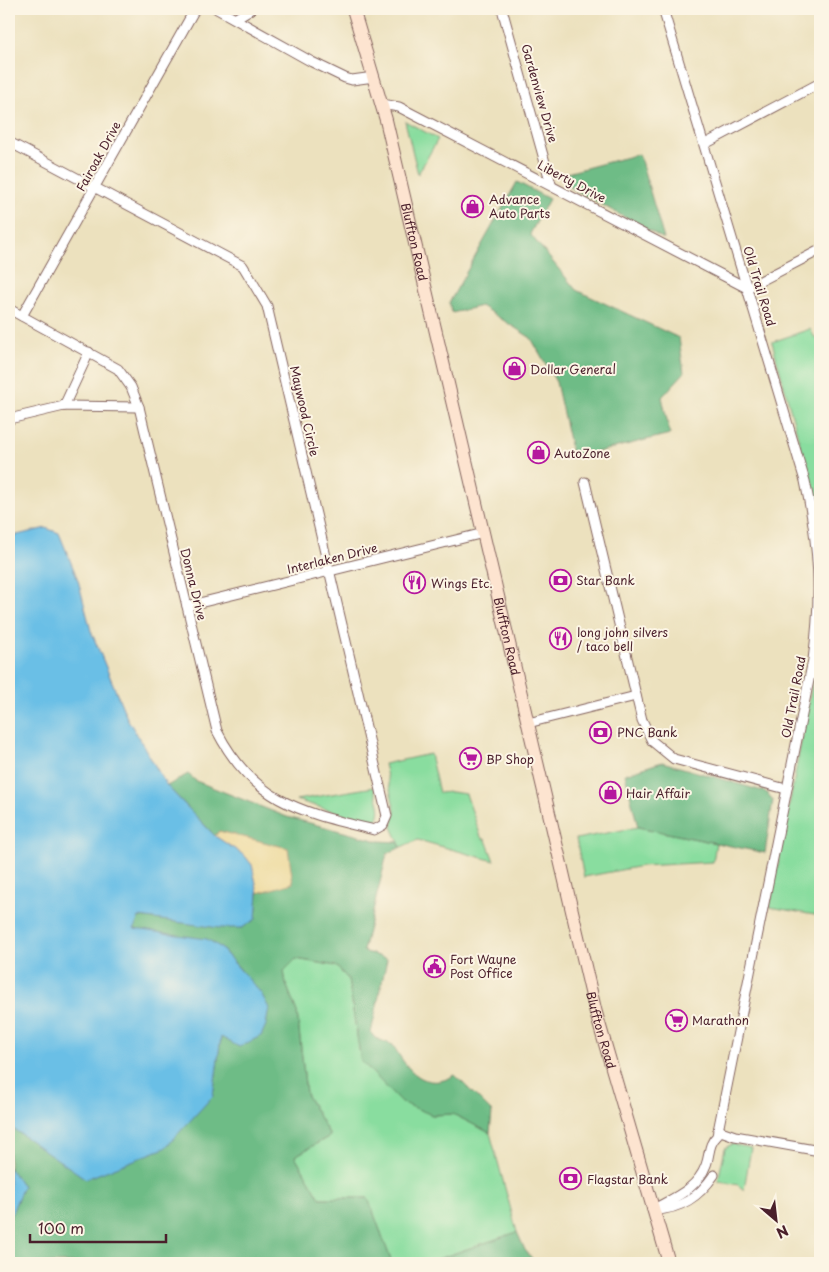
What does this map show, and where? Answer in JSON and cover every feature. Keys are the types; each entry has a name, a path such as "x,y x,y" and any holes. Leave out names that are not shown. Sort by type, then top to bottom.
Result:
{"main road":[{"name":"Bluffton Road","path":"353,9 381,104 596,1013 669,1263"}],"street":[{"name":"Fairoak Drive","path":"22,316 195,9"},
{"path":"217,9 312,62 345,78 352,80 374,77"},
{"path":"236,18 251,9"},
{"name":"Gardenview Drive","path":"502,9 552,184"},
{"name":"Old Trail Road","path":"652,1210 690,1188 706,1166 712,1141 717,1133 813,660 818,622 818,557 805,481 663,9"},
{"path":"705,144 820,83"},
{"name":"Liberty Drive","path":"381,104 399,106 552,184 748,288"},
{"name":"Maywood Circle","path":"9,142 243,266 267,306 387,816 383,825"},
{"path":"748,288 820,250"},
{"name":"Donna Drive","path":"9,309 118,369 130,388 139,407 217,731 232,758 243,772 259,786 289,805 314,815 374,830 383,825"},
{"path":"64,406 89,352"},
{"path":"9,419 64,406 139,407"},
{"path":"585,482 642,720 652,741 674,759 786,789"},
{"name":"Interlaken Drive","path":"187,606 484,533"},
{"path":"528,723 636,696"},
{"path":"717,1133 820,1151"},
{"path":"652,1210 668,1209 682,1205 707,1185 714,1176"}],"green space":[{"path":"405,121 438,139 418,174"},
{"path":"639,154 664,239 568,186 563,174"},
{"path":"517,182 549,199 530,234 576,290 679,338 684,373 662,397 670,434 573,458 556,382 531,338 481,306 452,313 449,303"},
{"path":"810,329 815,338 820,336 820,535 814,496 772,342"},
{"path":"820,642 820,916 770,907"},
{"path":"430,754 439,793 466,794 481,837 486,840 494,861 418,840 401,847 392,827 395,811 384,764"},
{"path":"662,762 766,792 773,800 765,853 638,827 625,774"},
{"path":"188,774 196,781 287,817 378,841 398,842 401,847 387,854 363,951 387,959 371,1033 375,1038 393,1045 404,1063 418,1076 426,1080 444,1080 455,1075 492,1112 490,1133 453,1114 432,1115 401,1102 361,1061 348,979 336,966 296,959 284,971 286,984 297,1012 306,1094 330,1136 295,1156 320,1198 368,1198 392,1263 9,1263 9,1220 23,1186 9,1168 9,1126 30,1139 213,1096 221,1036 241,970 220,947 134,929 139,917 163,920 256,919 258,893 292,882 219,831 215,836 167,786"},
{"path":"374,787 380,812 379,816 372,823 296,800"},
{"path":"638,827 716,843 713,862 642,866 584,877 576,839"},
{"path":"296,959 336,966 348,979 361,1061 432,1115 453,1114 490,1133 517,1232 426,1263 392,1263 368,1198 320,1198 295,1156 330,1136 306,1094 297,1012 286,984 284,971"},
{"path":"732,1144 751,1148 744,1190 738,1185 718,1181 725,1148"},
{"path":"517,1232 525,1250 536,1263 426,1263"}],"sand":[{"path":"219,831 288,848 293,883 258,893 252,865 245,856 215,836"}],"water":[{"path":"46,528 59,533 78,580 91,631 127,718 167,786 215,836 245,856 252,865 258,893 256,919 242,928 219,928 139,917 134,929 207,939 220,947 261,993 269,1008 266,1025 261,1036 239,1047 221,1037 213,1096 165,1148 86,1179 9,1126 9,537"},
{"path":"9,1168 23,1186 9,1220"}],"place":[{"name":"Advance Auto Parts","path":"473,206"},
{"name":"Dollar General","path":"514,369"},
{"name":"AutoZone","path":"538,453"},
{"name":"Star Bank","path":"560,580"},
{"name":"Wings Etc.","path":"415,583"},
{"name":"long john silvers / taco bell","path":"561,639"},
{"name":"PNC Bank","path":"601,732"},
{"name":"BP Shop","path":"470,759"},
{"name":"Hair Affair","path":"610,793"},
{"name":"Fort Wayne Post Office","path":"434,966"},
{"name":"Marathon","path":"676,1020"},
{"name":"Flagstar Bank","path":"571,1179"}]}
